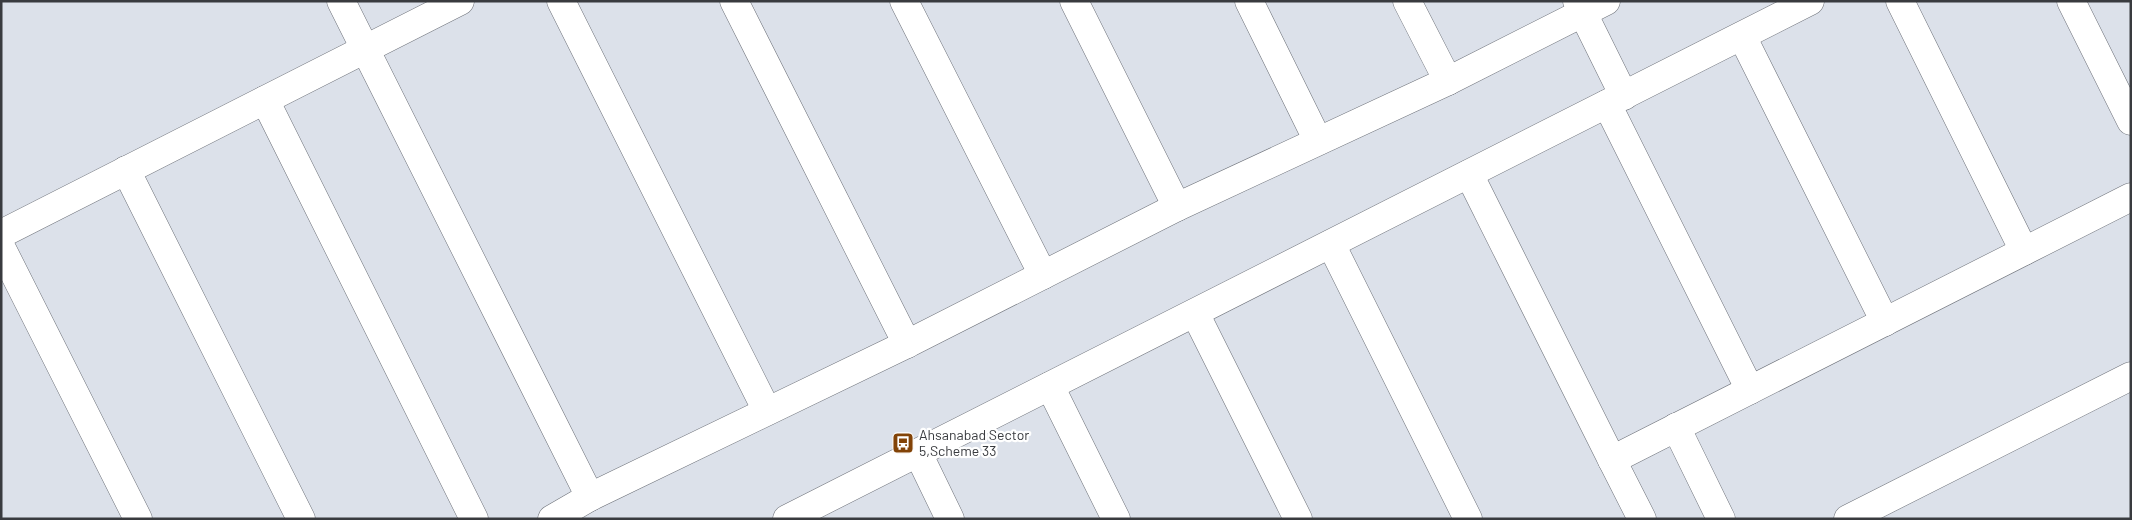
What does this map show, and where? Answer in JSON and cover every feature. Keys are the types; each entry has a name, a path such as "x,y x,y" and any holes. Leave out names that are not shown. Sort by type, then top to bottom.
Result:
{"street":[{"path":"341,1 590,497"},
{"path":"1,234 460,1"},
{"path":"561,1 767,411"},
{"path":"734,1 907,344"},
{"path":"904,1 1043,275"},
{"path":"1074,1 1177,207"},
{"path":"1249,1 1318,141"},
{"path":"1407,1 1448,81"},
{"path":"787,519 1810,1"},
{"path":"1900,1 2024,251"},
{"path":"2071,1 2131,121"},
{"path":"552,519 590,497 907,344 1177,207 1448,81 1588,5 1615,100 1750,390"},
{"path":"1742,36 1885,322"},
{"path":"265,100 474,519"},
{"path":"126,170 301,519"},
{"path":"1469,174 1642,519"},
{"path":"1612,460 2131,197"},
{"path":"1331,244 1468,519"},
{"path":"1,247 138,519"},
{"path":"1195,313 1298,519"},
{"path":"1848,519 2131,376"},
{"path":"1050,386 1116,519"},
{"path":"1676,427 1722,519"},
{"path":"918,453 950,519"}],"place":[{"name":"Ahsanabad Sector 5,Scheme 33","path":"903,443"}]}
